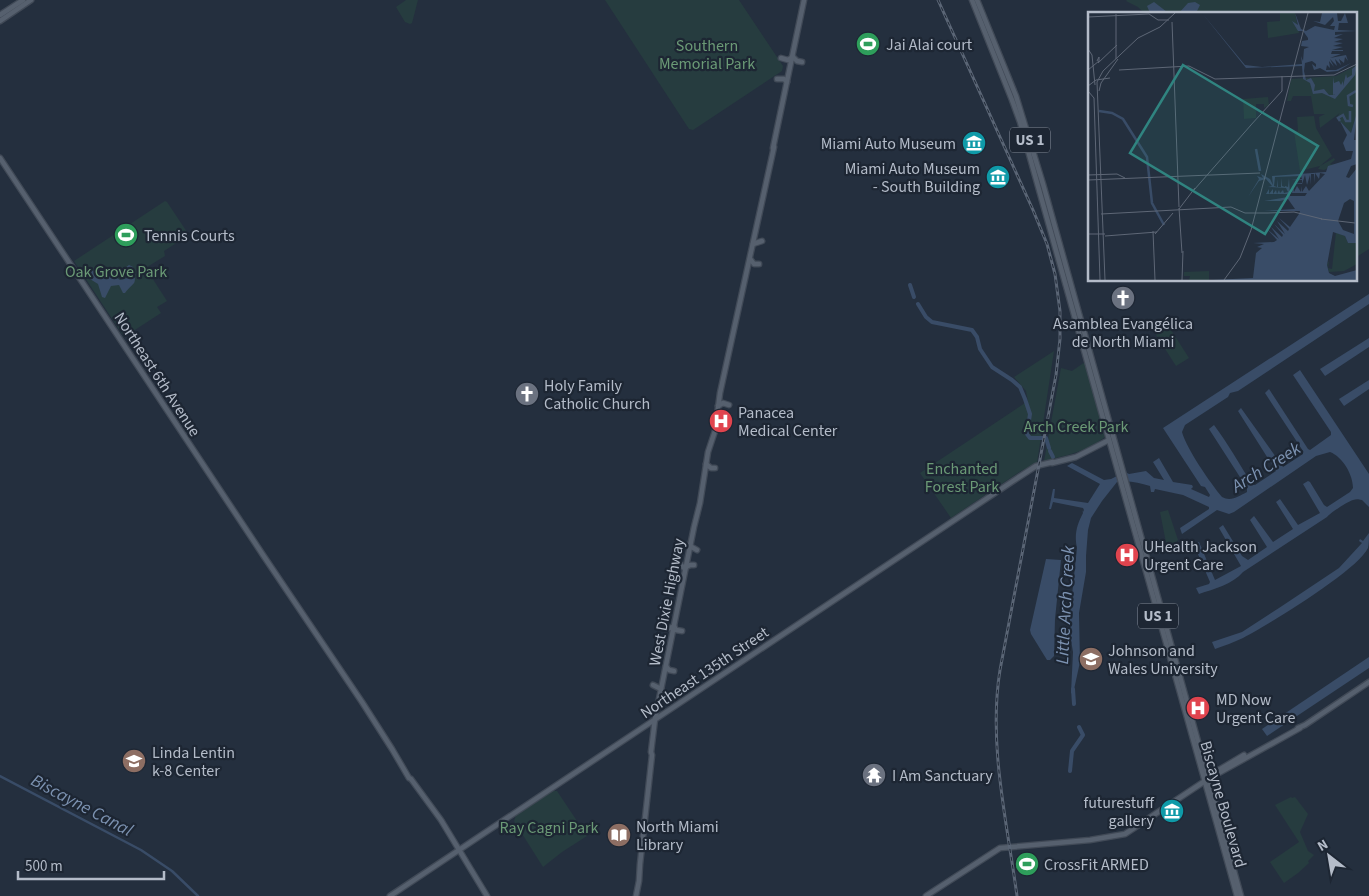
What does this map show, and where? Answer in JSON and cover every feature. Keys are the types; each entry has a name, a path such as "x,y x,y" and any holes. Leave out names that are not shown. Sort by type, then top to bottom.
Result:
{"main road":[{"path":"0,15 23,0"},
{"path":"0,21 31,0"},
{"name":"West Dixie Highway","path":"636,896 640,873 640,838 648,790 657,706 686,568 697,502 701,494 712,430 716,422 804,0"},
{"name":"Biscayne Boulevard","path":"972,0 979,11 1000,63 1016,109 1087,350"},
{"name":"Biscayne Boulevard","path":"977,0 994,54 1007,73 1020,108 1052,217 1120,473 1241,896"},
{"path":"781,58 787,60 793,57 797,61 802,62"},
{"path":"777,79 784,78 788,82"},
{"name":"Northeast 6th Avenue","path":"0,158 329,652 409,778 412,779 427,806 443,826 488,896"},
{"path":"1044,208 1052,217"},
{"path":"1048,221 1054,225"},
{"path":"753,244 762,241"},
{"path":"751,255 753,263 759,264"},
{"path":"718,406 723,403 729,405"},
{"path":"716,422 722,428"},
{"name":"Northeast 135th Street","path":"390,896 1032,470 1040,465 1076,456 1111,439"},
{"path":"706,464 711,468 715,468"},
{"path":"698,481 702,486"},
{"name":"Biscayne Boulevard","path":"1123,481 1164,638 1174,656 1205,768 1237,896"},
{"path":"682,546 690,545 697,550"},
{"path":"675,564 686,568 694,565"},
{"name":"Northeast 6th Avenue","path":"296,604 296,608 390,750 393,751"},
{"path":"666,629 674,627 676,630 682,631"},
{"path":"314,634 329,652"},
{"path":"331,661 345,677"},
{"path":"666,666 669,670 674,671"},
{"path":"1207,780 1230,762 1298,730 1369,682"},
{"path":"653,685 661,689"},
{"path":"357,700 376,724"},
{"path":"657,706 666,712"},
{"path":"645,726 654,730"},
{"path":"926,896 1003,847 1090,840 1125,834 1207,780 1268,744"},
{"path":"1227,768 1230,762"},
{"path":"1205,768 1215,772"},
{"name":"West Dixie Highway","path":"637,885 640,864"},
{"path":"1230,872 1236,879"}],"green space":[{"path":"406,0 418,0 412,23 410,24 405,22 396,7"},
{"name":"Southern Memorial Park","path":"605,0 739,0 783,66 782,71 693,130 689,129"},
{"path":"1369,0 1369,249 1356,257 1356,12 1143,12 1126,1"},
{"name":"Oak Grove Park","path":"165,201 189,235 164,251 165,256 147,267 147,270 167,301 157,307 161,313 124,337 74,261"},
{"path":"1166,322 1189,358 1176,366 1153,330"},
{"name":"Enchanted Forest Park","path":"1054,351 1037,463 1021,471 951,518 920,473 1028,401 1026,391 1014,377"},
{"name":"Arch Creek Park","path":"1085,362 1105,437 1084,449 1044,461 1061,368 1072,371"},
{"path":"1168,510 1178,540 1167,548 1160,512"},
{"name":"Ray Cagni Park","path":"553,791 557,791 587,836 543,867 514,821 516,815"},
{"path":"1295,797 1308,814 1300,832 1308,851 1314,855 1308,861 1309,863 1284,883 1270,862 1299,842 1275,805"}],"water":[{"path":"1154,2 1167,12 1150,12 1147,6"},
{"path":"1195,2 1200,5 1197,11 1199,12 1180,12 1188,3"},
{"path":"129,265 133,267 134,283 125,293 123,293 119,285 111,286 105,298 102,297 98,284 90,279 86,273 89,270 99,271 120,280 127,278 125,268"},
{"path":"1369,294 1369,304 1238,391 1230,393 1228,397 1185,425 1182,432 1194,456 1222,497 1232,499 1247,492 1247,488 1209,429 1214,425 1252,484 1255,485 1276,471 1238,411 1241,408 1283,467 1303,454 1303,451 1265,393 1269,389 1310,450 1331,435 1331,432 1293,375 1300,370 1369,474 1369,507 1362,500 1350,501 1243,572 1234,580 1199,594 1196,588 1210,582 1194,545 1199,542 1215,580 1241,566 1219,528 1223,525 1242,556 1248,560 1267,547 1250,520 1254,516 1273,542 1293,529 1276,502 1280,499 1298,525 1320,513 1303,484 1308,481 1310,482 1327,507 1353,488 1353,483 1343,462 1330,452 1316,456 1234,512 1229,514 1217,510 1182,534 1180,528 1209,509 1209,507 1183,495 1155,489 1154,492 1151,492 1150,486 1130,482 1117,482 1091,518 1088,530 1086,572 1079,613 1080,662 1073,694 1071,693 1073,652 1070,634 1070,614 1077,548 1076,534 1083,513 1082,510 1083,512 1084,510 1083,508 1053,502 1051,509 1049,509 1053,489 1055,489 1054,498 1088,503 1100,484 1067,466 1072,463 1104,480 1111,479 1125,472 1129,474 1146,471 1154,478 1164,480 1153,462 1159,458 1173,482 1192,485 1191,489 1209,497 1210,495 1205,487 1201,486 1163,428"},
{"path":"1369,338 1369,347 1325,376 1320,369"},
{"path":"1369,380 1369,389 1344,406 1339,399"},
{"path":"1369,533 1368,548 1361,558 1331,583 1291,610 1243,638 1215,649 1212,642 1242,632 1339,568 1362,543 1359,541 1360,539 1363,541"},
{"path":"1046,559 1061,560 1055,619 1054,656 1050,660 1047,660 1030,630"},
{"path":"1369,657 1369,668 1267,736 1262,729"}],"waterway":[{"name":"Arch Creek","path":"910,285 914,297"},
{"name":"Arch Creek","path":"918,304 926,317 932,322 972,330 977,337 980,349 992,367 1020,387 1030,414 1027,434 1030,438 1046,438 1049,448"},
{"name":"Arch Creek","path":"1050,451 1053,457"},
{"name":"Little Arch Creek","path":"1073,689 1074,704"},
{"path":"1070,771 1072,751 1083,735 1079,727"},
{"name":"Biscayne Canal","path":"0,776 141,850 172,871 198,896"}],"railway":[{"path":"938,0 1047,244 1055,274 1060,311 1060,339 1056,375 1000,670 997,698 997,755 1017,896"}],"place":[{"name":"Jai Alai court","path":"868,44"},
{"name":"Miami Auto Museum","path":"974,143"},
{"name":"Miami Auto Museum - South Building","path":"998,177"},
{"name":"Tennis Courts","path":"126,235"},
{"name":"Asamblea Evangélica de North Miami","path":"1123,298"},
{"name":"Holy Family Catholic Church","path":"527,394"},
{"name":"Panacea Medical Center","path":"721,421"},
{"name":"UHealth Jackson Urgent Care","path":"1127,555"},
{"name":"Johnson and Wales University","path":"1091,659"},
{"name":"MD Now Urgent Care","path":"1198,708"},
{"name":"Linda Lentin k-8 Center","path":"134,761"},
{"name":"I Am Sanctuary","path":"874,775"},
{"name":"futurestuff gallery","path":"1172,811"},
{"name":"North Miami Library","path":"619,835"},
{"name":"CrossFit ARMED","path":"1027,864"}]}
